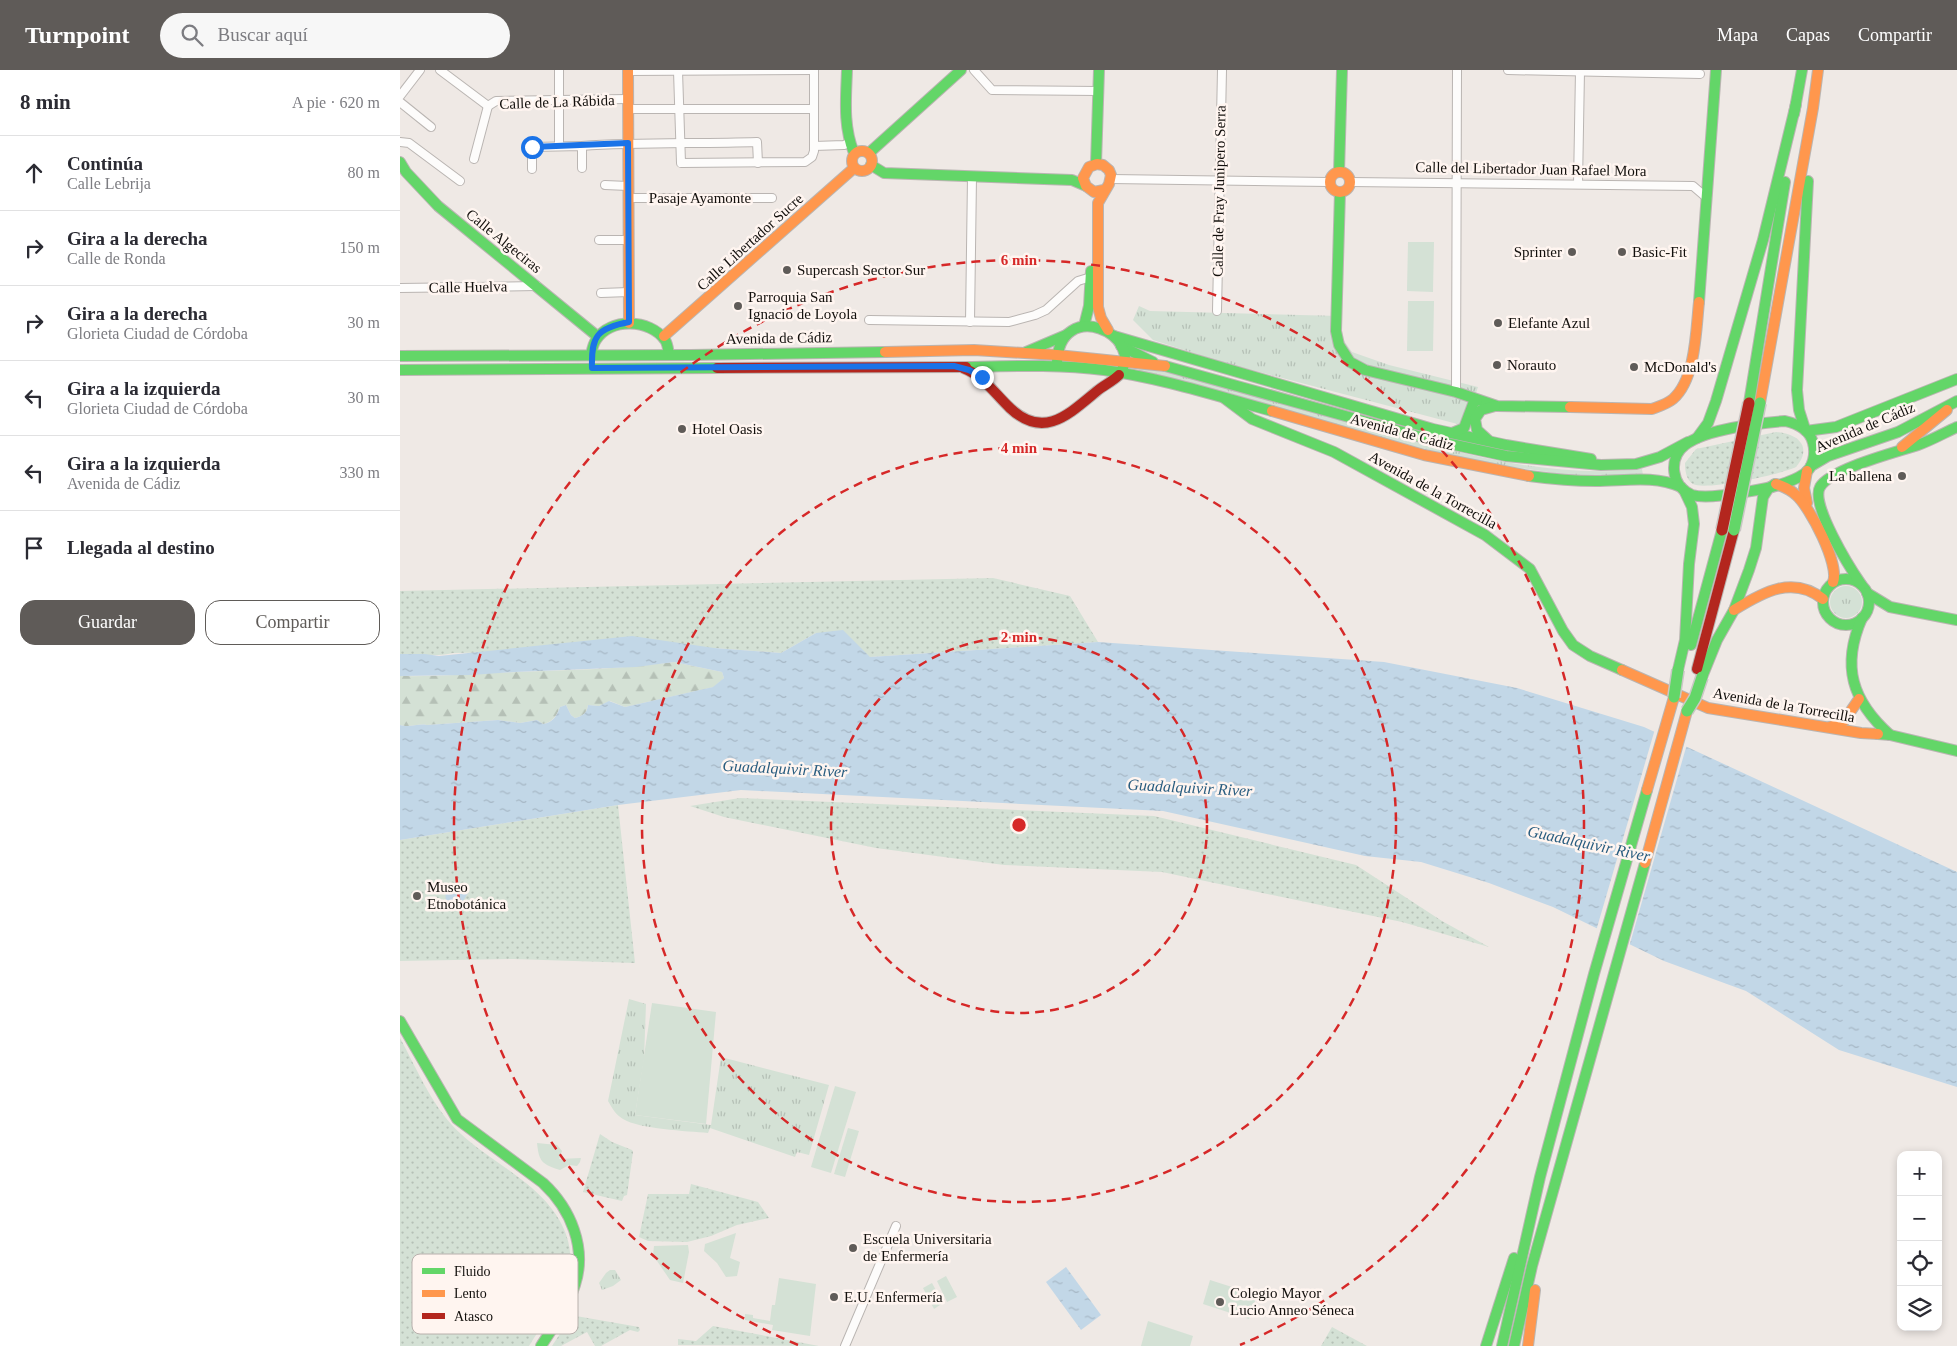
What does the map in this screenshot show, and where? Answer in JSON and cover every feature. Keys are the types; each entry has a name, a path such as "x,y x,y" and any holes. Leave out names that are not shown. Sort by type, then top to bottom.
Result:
{"main road":[{"path":"628,70 629,322"},
{"path":"846,70 846,128 852,148 851,159 854,168 864,171 870,159 961,70"},
{"path":"1096,164 1099,70"},
{"path":"1339,172 1342,70"},
{"path":"1340,192 1336,331 1339,345 1350,362 1365,370 1452,391 1476,406 1652,409 1660,407 1678,396 1683,387 1690,367 1696,336 1708,198 1716,70"},
{"path":"1754,403 1802,70"},
{"path":"1809,512 1804,488 1814,451 1812,441 1799,410 1797,390 1804,227 1813,108 1818,70"},
{"path":"1514,1346 1532,1266 1687,710 1690,673 1686,626 1689,564 1694,524 1692,507 1675,475 1674,461 1679,451 1708,423 1716,401 1763,240 1796,104"},
{"path":"1690,673 1728,530 1813,108"},
{"path":"852,148 863,150 884,173 1072,180 1098,192 1104,190"},
{"name":"Calle Algeciras","path":"400,162 406,172 438,206 597,336"},
{"path":"1072,180 1096,164 1109,170 1111,179 1098,203 1098,307 1101,318 1115,338 1123,360 1121,373"},
{"name":"Calle Libertador Sucre","path":"664,336 854,168"},
{"path":"1339,172 1348,176 1350,182 1348,188 1340,192 1334,190 1330,182 1333,174 1339,172"},
{"path":"1084,173 1084,182 1088,188 1094,210 1089,308 1084,326"},
{"path":"592,368 593,342 605,329 629,322 649,328 664,336 668,344 669,355 662,362 626,362 610,368"},
{"path":"1023,353 1046,345 1084,326 1094,326 1115,338"},
{"path":"1059,361 1060,345 1067,335"},
{"name":"Avenida de Cádiz","path":"1115,338 1451,433 1573,456 1636,464"},
{"name":"Avenida de Cádiz","path":"1115,338 1158,364"},
{"name":"Avenida de Cádiz","path":"400,356 669,355 965,350 1023,353 1121,373 1224,398 1454,462 1502,472 1551,478 1595,481 1659,480 1672,482 1696,496 1705,497 1776,484 1800,477 1828,456 1898,432 1957,401"},
{"name":"Avenida de Cádiz","path":"400,370 954,366 1123,360 1158,364 1432,440 1488,453 1601,465 1636,464 1665,455 1692,440"},
{"name":"Avenida de Cádiz","path":"954,366 976,373 988,383 1013,411 1026,419 1040,422 1054,422 1069,415 1121,373"},
{"name":"Avenida de Cádiz","path":"1806,430 1836,427 1957,379"},
{"name":"Avenida de Cádiz","path":"1263,393 1290,397 1314,395"},
{"name":"Avenida de la Torrecilla","path":"1224,398 1252,419 1320,446 1477,529 1526,565 1535,575 1562,631 1573,646 1590,656 1708,708 1861,733 1890,734 1907,740 1957,751"},
{"path":"1890,734 1872,719 1859,699 1853,678 1852,644 1854,635 1869,604 1864,589 1844,558 1822,509 1818,492 1821,485 1829,478 1906,445 1957,401"},
{"path":"1451,433 1459,432 1464,428 1476,406"},
{"path":"1476,406 1475,423 1478,432 1493,442"},
{"path":"1692,440 1773,422 1790,422 1806,430"},
{"path":"1888,454 1916,446 1957,427"},
{"path":"1502,1346 1540,1177 1594,974 1674,696 1717,640 1734,610 1756,548 1762,502 1768,489 1776,484 1794,492 1800,497 1809,512 1834,568 1833,582 1826,590 1822,599 1824,612 1845,629 1852,644"},
{"path":"1834,568 1890,607"},
{"path":"1833,582 1846,578"},
{"path":"1734,610 1760,593 1782,588 1805,588 1812,590 1822,599"},
{"path":"1839,624 1854,624 1879,608 1890,607 1957,620"},
{"path":"1830,727 1844,721 1859,699"},
{"path":"400,1021 457,1119 546,1185 562,1205 574,1226 580,1250 578,1275"},
{"path":"1486,1346 1520,1239 1530,1218"},
{"path":"1528,1346 1533,1301 1542,1252 1542,1231"},
{"path":"541,1346 549,1334"}],"street":[{"path":"400,96 403,87 420,70"},
{"name":"Calle de La Rábida","path":"440,70 488,106 496,101 559,101 679,108 814,109"},
{"path":"559,70 559,146"},
{"path":"628,70 814,70 814,151 812,158 805,162 681,162 678,71"},
{"path":"974,70 992,90 1098,91"},
{"name":"Calle de Fray Junipero Serra","path":"1217,312 1222,70"},
{"path":"1452,391 1457,70"},
{"path":"1508,70 1700,74"},
{"path":"1578,184 1580,71"},
{"path":"400,102 431,127"},
{"path":"474,159 488,106"},
{"path":"400,142 409,143 460,181"},
{"path":"532,169 532,147 628,143 757,142 758,162"},
{"path":"814,146 844,145 852,148"},
{"path":"582,146 582,168"},
{"path":"970,322 972,177"},
{"path":"1111,179 1330,182"},
{"name":"Calle del Libertador Juan Rafael Mora","path":"1350,182 1693,186 1708,198"},
{"path":"605,185 628,186"},
{"name":"Pasaje Ayamonte","path":"628,198 772,198"},
{"path":"600,240 629,240"},
{"path":"869,320 1009,322 1035,315 1054,304 1078,281 1090,277"},
{"name":"Calle Huelva","path":"400,288 537,286"},
{"path":"601,293 629,292"},
{"path":"845,1346 896,1226"}],"green space":[{"path":"1408,242 1434,242 1433,292 1407,291"},
{"path":"1408,301 1434,301 1433,351 1407,351"},
{"path":"1139,306 1150,311 1340,316 1340,335 1352,352 1389,365 1478,387 1465,426 1225,363 1153,340 1133,320"},
{"path":"1139,368 1177,374 1461,453 1533,466 1569,470 1606,471 1642,469 1643,475 1569,475 1467,460 1338,426 1233,394 1138,372"},
{"path":"1776,432 1791,435 1801,442 1803,453 1796,467 1728,484 1701,486 1693,484 1687,477 1685,463 1696,449"},
{"path":"993,578 1070,596 1098,642 870,657 816,633 781,653 714,648 453,653 434,655 400,654 400,591"},
{"path":"1846,586 1858,590 1862,602 1858,614 1846,618 1834,614 1830,602 1834,590"},
{"path":"674,662 722,672 724,678 714,687 625,707 610,701 599,706 588,705 584,714 575,718 571,715 566,705 560,707 552,720 543,724 537,720 520,723 498,720 400,725 400,676 596,669"},
{"path":"740,798 1154,816 1356,865 1442,921 1489,947 1402,922 1162,872 1004,865 876,848 724,817 690,806"},
{"path":"618,805 635,963 513,959 400,961 400,840"},
{"path":"629,999 646,1004 644,1059 635,1115 711,1125 721,1057 829,1085 809,1155 797,1152 795,1157 710,1128 708,1133 664,1129 630,1122 618,1115 608,1101"},
{"path":"652,1003 716,1012 706,1124 635,1115"},
{"path":"400,1038 434,1101 451,1124 475,1146 534,1190 554,1212 567,1238 570,1254 412,1254 412,1334 537,1334 529,1346 400,1346"},
{"path":"835,1086 856,1092 831,1173 811,1167"},
{"path":"848,1128 859,1131 845,1177 834,1174"},
{"path":"600,1134 633,1152 627,1195 624,1196 622,1201 583,1192"},
{"path":"537,1143 557,1145 562,1151 559,1159 581,1158 580,1162 577,1166 569,1165 560,1170 549,1166 540,1158"},
{"path":"691,1184 758,1202 769,1218 737,1225 711,1236 687,1242 648,1241 639,1237 648,1194 689,1194"},
{"path":"736,1233 730,1258 740,1262 737,1276 726,1277 717,1263 704,1251 705,1244"},
{"path":"688,1245 689,1252 683,1283 670,1280 653,1255 654,1246"},
{"path":"610,1270 615,1270 621,1280 613,1286 602,1290 599,1283"},
{"path":"946,1276 957,1297 947,1302 937,1281"},
{"path":"779,1278 816,1284 810,1336 772,1330 773,1325 745,1320 745,1314 753,1315 753,1318 770,1321 772,1305 775,1305"},
{"path":"1210,1280 1257,1295 1249,1319 1203,1304"},
{"path":"932,1283 943,1303 934,1309 923,1288"},
{"path":"578,1316 639,1327 640,1330 638,1332 630,1330 601,1346 595,1346 587,1332 561,1346 552,1346 560,1334 578,1334"},
{"path":"1148,1321 1193,1336 1190,1346 1141,1346"},
{"path":"713,1326 819,1346 678,1345 678,1339 696,1341"},
{"path":"1332,1327 1367,1346 1321,1346"}],"water":[{"name":"Guadalquivir River","path":"843,630 870,657 1098,642 1384,662 1517,688 1644,727 1957,872 1957,1087 1839,1050 1746,991 1664,961 1553,907 1489,883 1421,862 1365,856 1163,811 741,790 618,805 400,840 400,725 498,720 520,723 537,720 543,724 552,720 560,707 566,705 571,715 575,718 584,714 588,705 599,706 609,701 625,707 713,687 724,678 722,672 674,662 636,667 471,675 400,676 400,654 439,656 632,636 714,648 781,653 816,633"},
{"path":"458,882 468,893 460,906 446,903 445,888"},
{"path":"1066,1267 1101,1315 1081,1330 1046,1282"}],"pier":[{"path":"1655,729 1687,744 1629,947 1596,931"}],"traffic: fast":[{"path":"847,70 847,123 850,143 854,153"},
{"path":"869,153 961,70"},
{"path":"1096,164 1099,70"},
{"path":"1339,172 1342,70"},
{"path":"1699,302 1716,70"},
{"path":"1794,114 1802,70"},
{"path":"1697,438 1708,423 1716,401 1763,240 1796,104"},
{"path":"400,162 406,172 438,206 597,336"},
{"path":"871,165 884,173 1072,180 1086,186"},
{"path":"1805,429 1799,410 1797,390 1808,181"},
{"path":"1749,403 1785,182"},
{"path":"1340,192 1336,331 1339,345 1350,362 1365,370 1456,392 1497,406 1570,407"},
{"path":"1084,326 1089,306 1091,271"},
{"path":"591,355 595,342 602,333 611,327 630,323 650,328 658,333 666,342 669,355"},
{"path":"1057,363 1061,343 1072,331 1085,327 1100,328 1113,336 1122,346 1125,360 1119,375"},
{"path":"1026,352 1066,335"},
{"path":"1114,336 1433,429 1506,445 1591,459"},
{"path":"1121,346 1153,362"},
{"path":"400,356 885,352"},
{"path":"966,367 1053,366 1125,373 1272,411"},
{"path":"1165,366 1432,440 1506,456 1601,465 1636,464 1660,457 1688,442"},
{"path":"400,370 717,368"},
{"path":"1806,431 1836,427 1957,379"},
{"path":"1224,398 1252,419 1334,452 1485,535 1530,569 1563,631 1573,645 1590,656 1622,670"},
{"path":"1452,433 1464,428 1473,404 1477,400"},
{"path":"1811,466 1828,456 1898,432 1957,401"},
{"path":"1734,530 1760,403"},
{"path":"1488,440 1477,430 1475,419 1481,410 1495,406"},
{"path":"1785,421 1803,428 1809,434 1814,447 1814,456 1810,468 1796,479 1777,486 1735,494 1705,497 1692,495 1680,486 1674,472 1676,457 1685,445 1694,439 1733,428 1785,421"},
{"path":"1861,584 1826,521 1818,495 1820,487 1826,480 1850,468 1918,445 1957,427"},
{"path":"1529,476 1588,481 1639,479 1671,483 1681,487"},
{"path":"1702,677 1717,640 1734,610 1749,570 1756,548 1763,497 1768,489 1775,484"},
{"path":"1678,670 1685,640 1689,564 1694,524 1692,507 1684,490"},
{"path":"1691,645 1722,530"},
{"path":"1841,579 1851,579 1865,589 1869,602 1865,615 1859,621 1851,625 1841,625 1827,615 1823,607 1823,597 1833,583 1841,579"},
{"path":"1867,593 1890,607 1957,620"},
{"path":"1862,618 1852,652 1854,682 1859,696 1867,709 1890,735"},
{"path":"1674,697 1678,670"},
{"path":"1687,711 1695,698 1702,677"},
{"path":"1878,734 1890,735 1957,751"},
{"path":"1502,1346 1540,1177 1594,974 1647,790"},
{"path":"1514,1346 1532,1266 1645,863"},
{"path":"400,1021 457,1119 543,1183 562,1205 569,1217 578,1243 578,1271"},
{"path":"1486,1346 1514,1258"},
{"path":"541,1346 549,1334"}],"traffic: slow":[{"path":"628,70 629,323"},
{"path":"1760,403 1813,108 1818,70"},
{"path":"858,151 866,151 872,157 872,161 872,165 866,171 858,171 852,165 852,157 858,151"},
{"path":"1104,190 1094,192 1086,186 1083,178 1089,167 1097,164 1103,165 1109,170 1111,175 1109,184 1098,203 1098,307 1101,318 1108,330"},
{"path":"664,336 854,168"},
{"path":"1340,172 1347,175 1350,182 1347,189 1340,192 1333,189 1330,182 1333,175 1340,172"},
{"path":"1570,407 1652,409 1666,404 1673,399 1681,390 1691,367 1696,339 1699,302"},
{"path":"885,352 974,350 1057,355 1165,366"},
{"path":"1902,447 1947,410"},
{"path":"1272,411 1424,455 1529,476"},
{"path":"1807,471 1804,488 1807,503"},
{"path":"1776,484 1796,495 1816,523 1832,563 1833,582"},
{"path":"1734,610 1767,592 1789,587 1801,588 1823,599"},
{"path":"1622,670 1708,708 1861,733 1878,734"},
{"path":"1647,790 1674,697"},
{"path":"1830,727 1844,721 1859,699"},
{"path":"1645,863 1687,711"},
{"path":"1528,1346 1535,1290"}],"traffic: jam":[{"path":"717,368 966,367"},
{"path":"963,368 983,380 1010,408 1022,417 1034,422 1045,423 1066,415 1119,375"},
{"path":"1722,530 1749,403"},
{"path":"1697,669 1734,530"}],"place":[{"name":"Sprinter","path":"1572,252"},
{"name":"Basic-Fit","path":"1622,252"},
{"name":"Supercash Sector Sur","path":"787,270"},
{"name":"Parroquia San Ignacio de Loyola","path":"738,306"},
{"name":"Elefante Azul","path":"1498,323"},
{"name":"Norauto","path":"1497,365"},
{"name":"McDonald's","path":"1634,367"},
{"name":"Hotel Oasis","path":"682,429"},
{"name":"La ballena","path":"1902,476"},
{"name":"Museo Etnobotánica","path":"417,896"},
{"name":"Escuela Universitaria de Enfermería","path":"853,1248"},
{"name":"E.U. Enfermería","path":"834,1297"},
{"name":"Colegio Mayor Lucio Anneo Séneca","path":"1220,1302"}],"route":[{"path":"532,147 628,143 629,322 605,329 597,336 591,348 592,368 954,366 969,370 982,377"}]}
